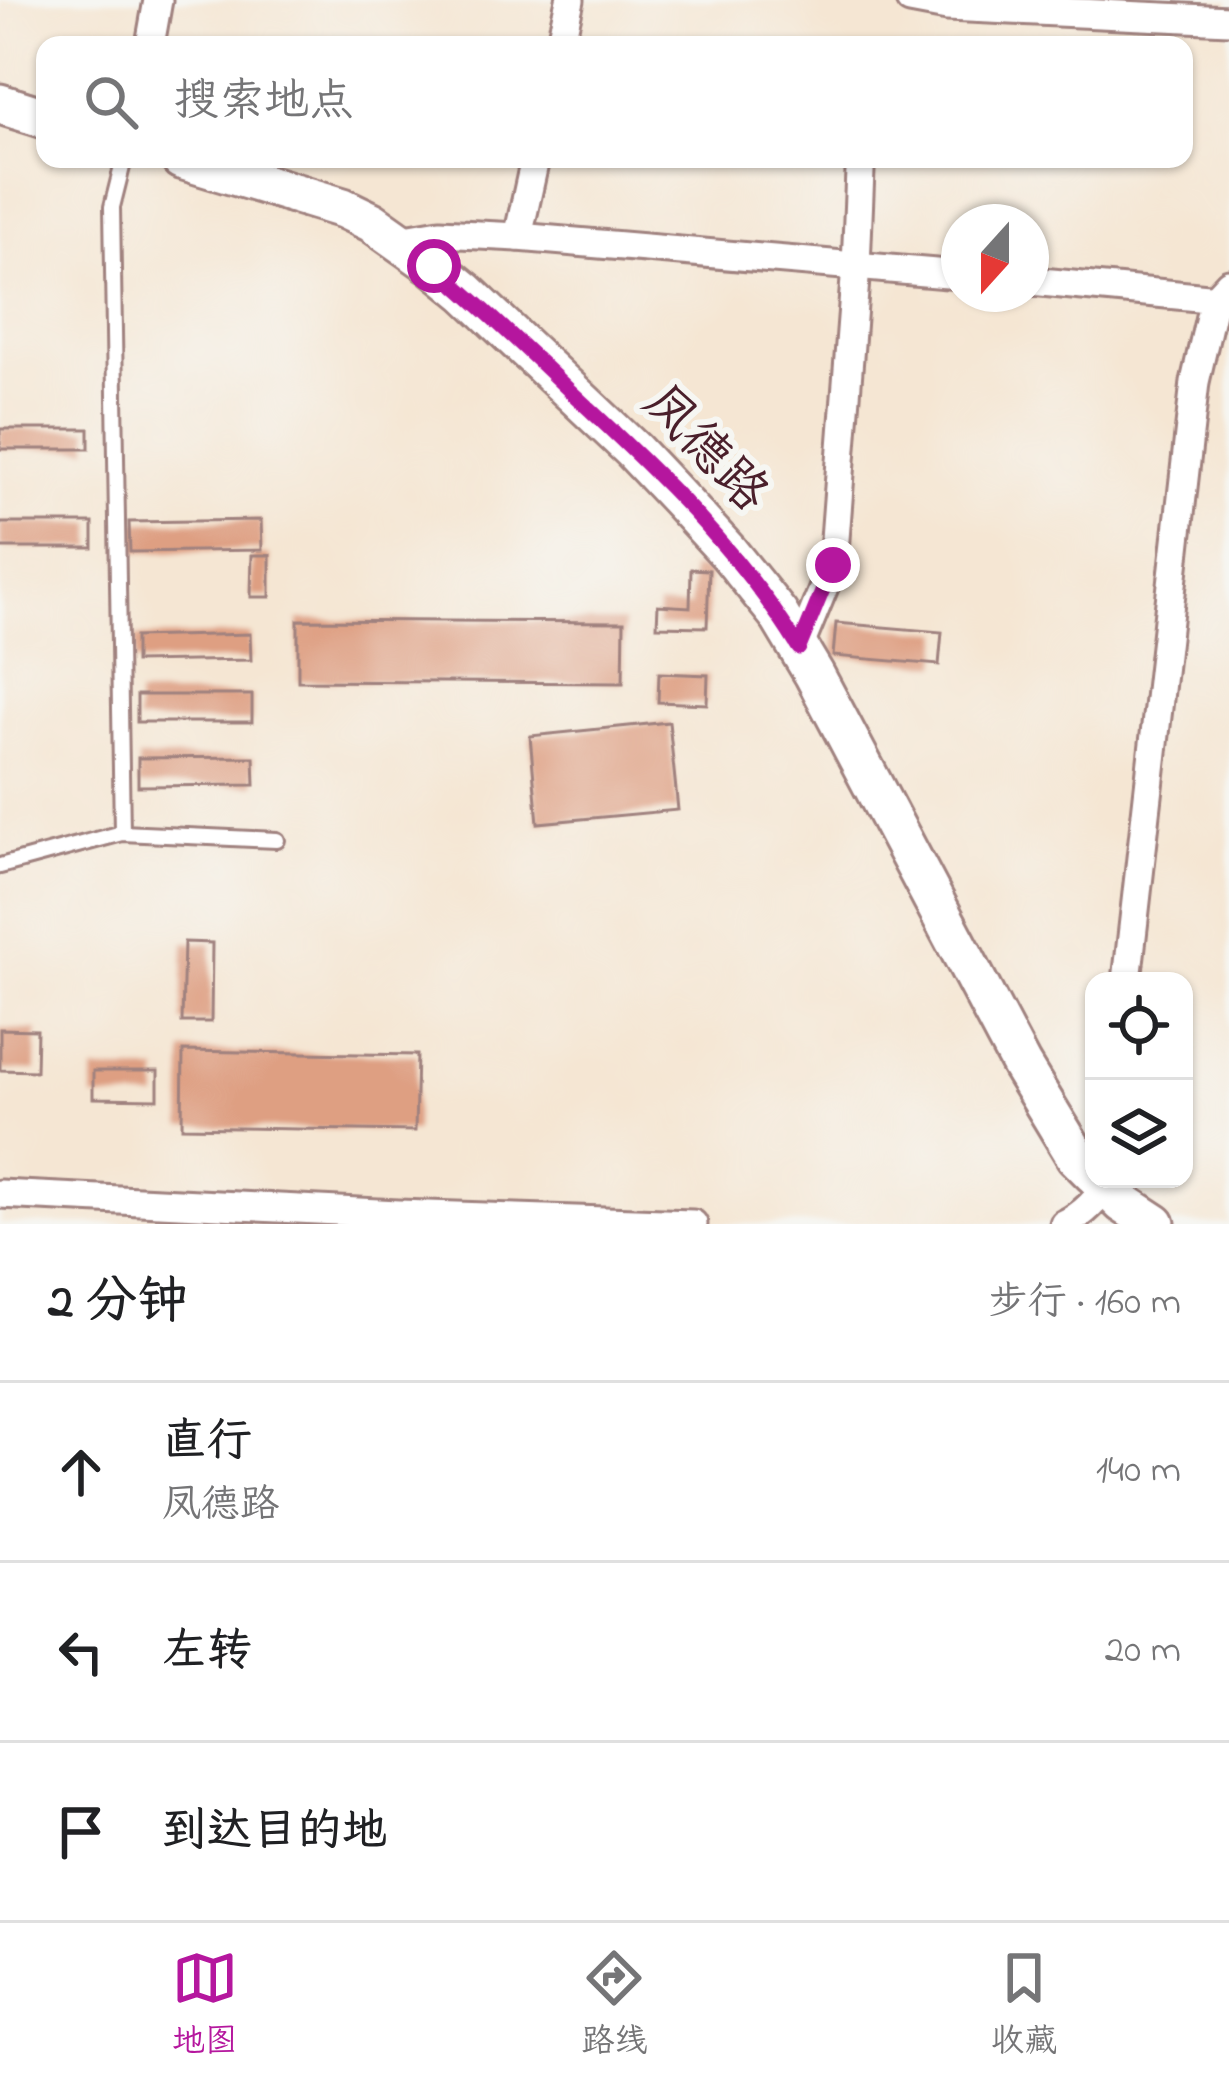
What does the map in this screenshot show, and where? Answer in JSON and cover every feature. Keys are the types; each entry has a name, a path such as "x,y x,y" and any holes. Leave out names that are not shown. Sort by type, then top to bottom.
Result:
{"main road":[{"path":"0,104 36,115"},
{"name":"凤德路","path":"211,168 343,208 399,240 466,292 633,449 728,552 799,648 1021,1065 1085,1165"},
{"name":"凤德路","path":"1109,1188 1155,1224"}],"street":[{"path":"152,36 158,0"},
{"path":"562,36 570,0"},
{"path":"910,0 947,7 1229,20"},
{"path":"518,237 533,168"},
{"path":"799,648 833,565 860,171"},
{"path":"399,240 440,233 518,237 941,273"},
{"path":"1049,282 1224,294 1195,382 1128,972"},
{"path":"1064,1224 1076,1218 1096,1188"},
{"path":"0,1194 693,1224"}],"lane":[{"path":"122,168 112,207 122,833"},
{"path":"0,866 122,833 277,840"}],"building":[{"path":"0,429 89,429 89,449 0,449"},
{"path":"261,520 262,550 130,552 129,522"},
{"path":"0,523 93,523 93,548 0,548"},
{"path":"252,555 270,555 270,597 251,597"},
{"path":"691,569 709,570 707,627 657,626 658,605 690,607"},
{"path":"298,620 624,622 623,683 298,681"},
{"path":"836,623 942,632 939,665 833,656"},
{"path":"250,634 251,660 135,662 135,637"},
{"path":"659,673 708,675 707,704 658,702"},
{"path":"137,695 252,695 252,722 137,722"},
{"path":"669,722 678,810 538,823 530,736"},
{"path":"254,757 255,785 138,786 138,758"},
{"path":"184,942 212,943 211,1022 182,1022"},
{"path":"0,1029 37,1030 36,1071 0,1070"},
{"path":"183,1051 417,1055 415,1131 182,1127"},
{"path":"93,1071 158,1071 158,1099 93,1098"}],"route":[{"path":"434,266 633,449 728,552 799,648 833,565"}]}
